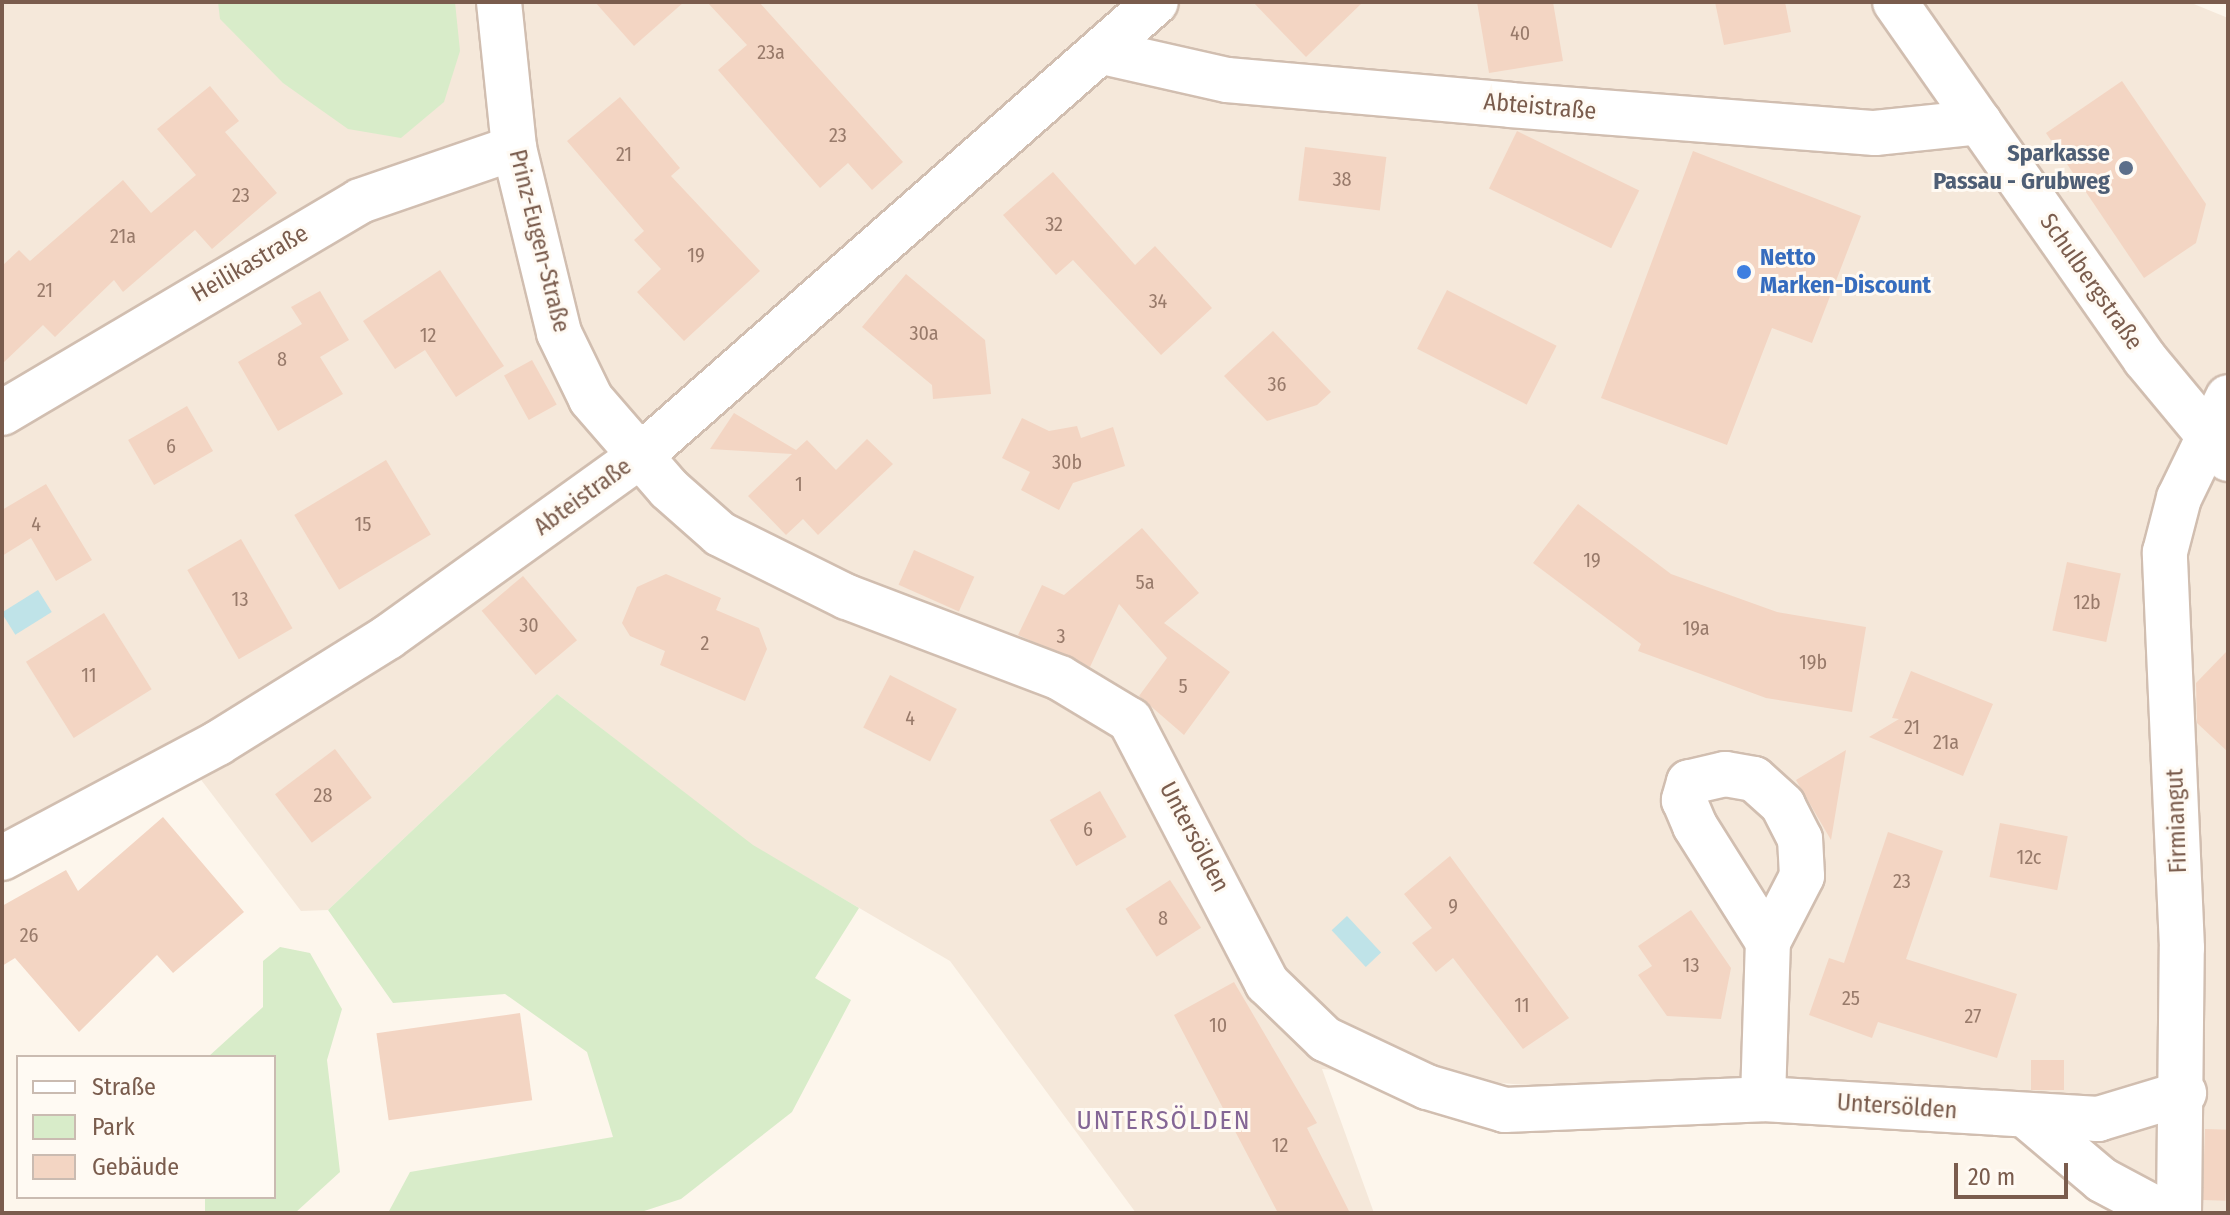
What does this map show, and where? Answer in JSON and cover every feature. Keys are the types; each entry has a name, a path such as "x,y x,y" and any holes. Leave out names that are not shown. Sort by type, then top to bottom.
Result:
{"street":[{"name":"Prinz-Eugen-Straße","path":"499,2 514,148 559,333 591,399 640,456"},
{"name":"Abteistraße","path":"2,858 218,743 388,637 640,456 1103,52 1156,2"},
{"name":"Schulbergstraße","path":"1895,2 2145,359 2220,450"},
{"name":"Abteistraße","path":"1103,52 1227,80 1557,108 1875,133 1979,122"},
{"name":"Heilikastraße","path":"2,413 360,201 514,148"},
{"path":"2220,450 2228,397"},
{"name":"Firmiangut","path":"2179,1213 2184,1093 2165,552 2179,498 2220,450"},
{"name":"Untersölden","path":"640,456 720,534 793,574 965,647 1060,678 1130,720 1267,983 1325,1039 1427,1087 1505,1110 1763,1099 2031,1120 2098,1119 2184,1093"},
{"path":"1763,1099 1768,942"},
{"path":"2031,1120 2102,1180 2164,1213"}],"shaded area":[{"path":"2,2 2189,2 2228,18 2228,1213 2168,1213 2031,1098 1577,1089 1322,1069 1374,1213 1136,1213 950,961 753,846 557,694 328,910 301,911 186,760 2,861"}],"green space":[{"path":"218,2 455,2 460,51 444,102 401,138 348,129 283,83 220,19"},
{"path":"557,694 753,845 859,908 815,978 851,1000 792,1112 681,1199 638,1213 388,1213 410,1172 613,1137 587,1052 505,994 393,1003 328,910"},
{"path":"280,947 310,953 342,1009 327,1060 340,1172 295,1213 205,1213 205,1199 276,1199 276,1055 210,1055 263,1007 263,961"}],"water":[{"path":"38,590 52,612 15,635 2,612"},
{"path":"1347,916 1381,953 1366,967 1332,930"}],"building":[{"path":"595,2 684,2 634,46"},
{"path":"707,2 759,2 903,162 872,190 848,163 820,188 718,70 747,45"},
{"path":"1253,2 1363,2 1306,57"},
{"path":"1477,2 1553,2 1563,61 1489,73"},
{"path":"1715,2 1785,2 1791,32 1724,45"},
{"name":"Sparkasse Passau - Grubweg","path":"2122,81 2206,204 2196,243 2144,278 2046,133"},
{"path":"210,86 239,121 225,132 277,193 212,249 195,230 123,292 114,280 55,337 43,325 2,364 2,266 19,250 30,261 123,180 151,213 196,175 157,129"},
{"path":"620,97 680,168 671,176 760,271 684,341 637,292 661,269 634,240 644,231 567,141"},
{"path":"1517,131 1639,191 1611,248 1489,189"},
{"path":"1305,147 1386,157 1380,211 1298,201"},
{"name":"Netto Marken-Discount","path":"1693,151 1861,216 1812,343 1772,328 1727,445 1601,398"},
{"path":"1053,172 1135,265 1155,246 1212,308 1161,355 1073,260 1056,275 1003,215"},
{"path":"440,270 504,366 456,397 425,350 395,369 363,321"},
{"path":"906,274 985,340 991,394 933,399 932,385 862,327"},
{"path":"1447,290 1557,346 1527,405 1417,349"},
{"path":"320,291 349,340 320,357 343,394 278,431 238,362 302,324 291,307"},
{"path":"1273,331 1331,392 1317,405 1267,421 1224,376"},
{"path":"532,360 557,405 529,420 504,376"},
{"path":"187,406 213,451 154,485 128,440"},
{"path":"734,413 796,450 807,440 836,470 867,439 893,464 818,535 803,519 786,535 748,496 792,454 710,449"},
{"path":"1022,418 1049,431 1077,426 1081,438 1113,427 1125,466 1073,483 1059,510 1021,490 1030,472 1002,458"},
{"path":"386,460 431,535 339,590 294,515"},
{"path":"46,484 92,560 56,581 31,538 2,556 2,510"},
{"path":"1578,504 1671,574 1777,612 1866,627 1852,712 1766,698 1638,651 1641,644 1533,563"},
{"path":"1142,528 1199,593 1164,623 1230,672 1184,735 1139,696 1167,658 1119,604 1090,667 1018,635 1042,585 1064,595"},
{"path":"241,539 292,628 239,659 187,570"},
{"path":"914,550 974,577 959,612 899,585"},
{"path":"2067,562 2121,573 2106,642 2052,630"},
{"path":"666,574 721,598 716,610 759,628 767,649 745,701 660,665 665,651 630,636 622,623 637,587"},
{"path":"523,576 577,640 536,675 482,611"},
{"path":"104,613 152,689 74,738 26,662"},
{"path":"2228,650 2228,752 2197,723 2196,683"},
{"path":"1911,671 1993,704 1963,776 1869,737 1899,719 1892,718"},
{"path":"890,675 957,709 930,762 863,728"},
{"path":"335,749 372,798 312,843 275,794"},
{"path":"1846,750 1831,840 1796,780"},
{"path":"1100,791 1126,837 1076,866 1050,820"},
{"path":"163,817 244,912 173,973 157,955 79,1032 15,958 2,966 2,906 66,870 78,891"},
{"path":"2000,823 2068,836 2057,890 1990,877"},
{"path":"1888,832 1943,851 1906,959 2017,994 1997,1058 1878,1022 1872,1038 1809,1015 1829,958 1844,963"},
{"path":"1450,856 1569,1018 1523,1049 1453,958 1436,972 1412,943 1432,928 1404,894"},
{"path":"1170,880 1201,928 1157,957 1126,909"},
{"path":"1691,910 1731,968 1721,1019 1667,1016 1638,975 1652,966 1638,946"},
{"path":"1234,982 1317,1123 1307,1128 1350,1213 1278,1213 1174,1015"},
{"path":"520,1013 532,1100 389,1120 376,1033"},
{"path":"2031,1060 2064,1060 2064,1090 2031,1090"},
{"path":"2205,1129 2228,1130 2226,1201 2203,1200"}],"place":[{"name":"Sparkasse Passau - Grubweg","path":"2126,168"},
{"name":"Netto Marken-Discount","path":"1744,272"}],"district":[{"name":"UNTERSÖLDEN","path":"1164,1121"}]}
